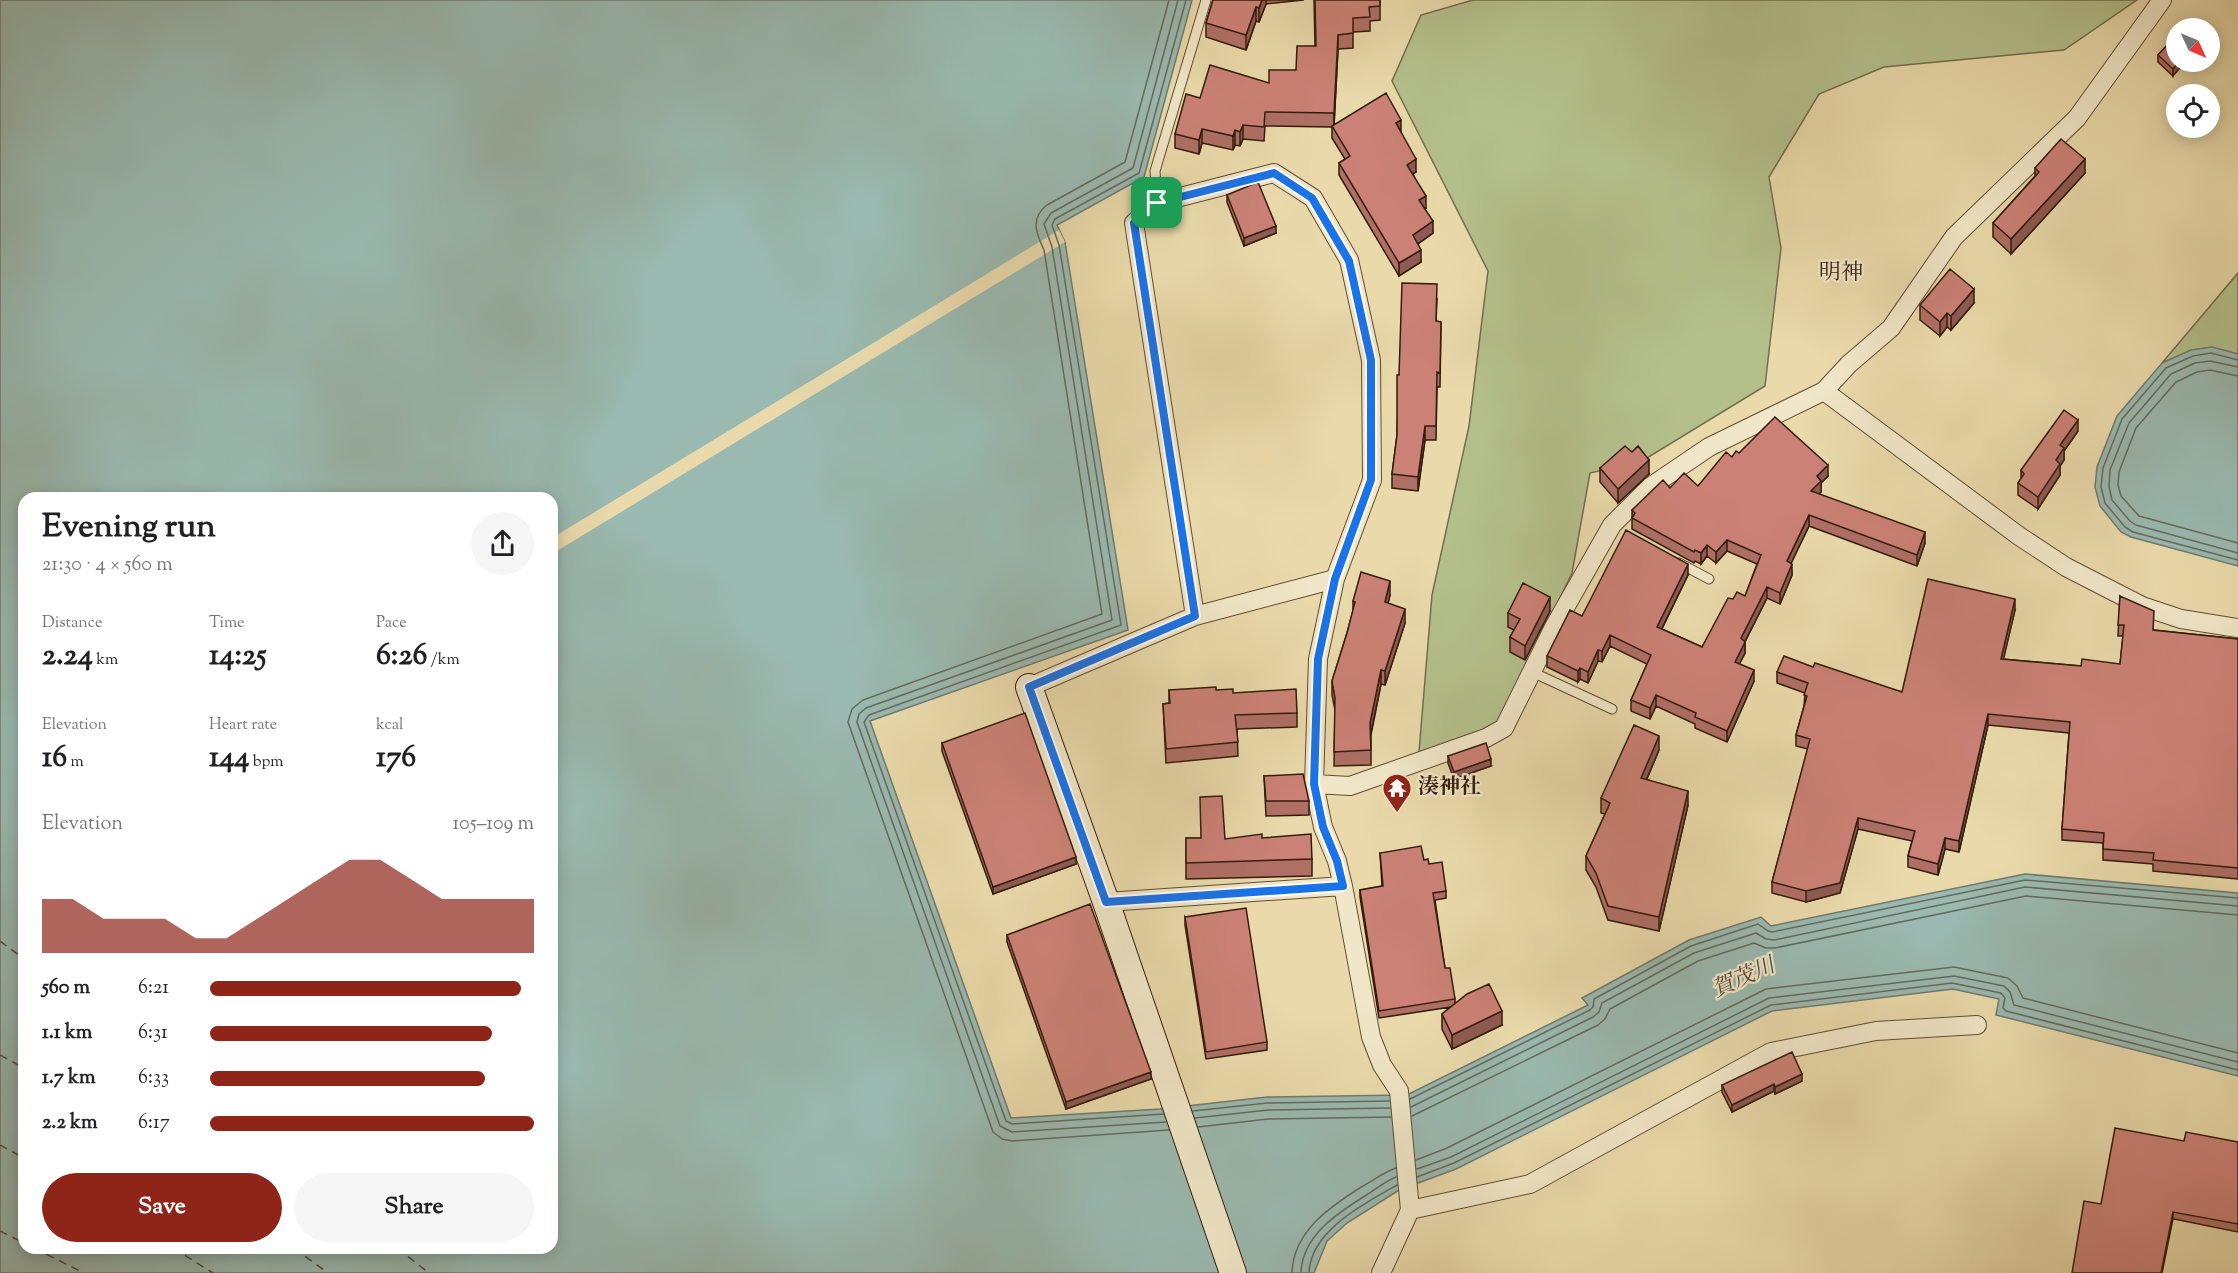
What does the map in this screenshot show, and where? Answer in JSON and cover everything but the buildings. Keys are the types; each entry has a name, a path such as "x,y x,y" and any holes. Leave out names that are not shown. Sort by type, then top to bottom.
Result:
{"street":[{"path":"1314,784 1350,786 1486,738 1504,728 1554,627 1616,528 1650,487 1709,447 1824,391 1850,364 1891,328 1954,237 2077,118 2162,0"},
{"path":"1195,616 1134,223 1157,203 1274,173 1312,198 1349,261 1371,360 1371,480 1335,579 1318,659 1314,784 1323,827 1337,861 1343,886 1371,1038 1382,1065 1400,1091 1410,1210 1381,1273"},
{"path":"1824,391 2019,536 2066,567 2142,606 2181,619 2238,628"},
{"path":"1233,1273 1106,902 1029,687 1195,616 1335,579"},
{"path":"1106,902 1343,886"},
{"path":"1410,1210 1530,1184 1772,1052 1876,1031 1977,1024"}],"lane":[{"path":"1157,203 1155,171 1206,0"},
{"path":"1670,557 1709,579"},
{"path":"1532,672 1612,709"}],"green space":[{"path":"1473,0 2137,0 2064,50 1884,67 1819,94 1769,177 1781,248 1765,386 1642,461 1590,473 1572,573 1501,721 1418,764 1432,595 1469,426 1488,271 1392,81 1421,15"},
{"path":"2238,273 2238,354 2207,348 2191,351 2162,363"}],"water":[{"name":"賀茂川","path":"0,0 1192,0 1144,177 1057,225 1065,242 1128,630 870,721 1011,1118 1160,1109 1267,1097 1407,1095 1588,1005 1582,998 1689,940 1761,917 1771,926 2025,874 2238,893 2238,1076 1996,1015 1999,999 1953,989 1772,1011 1456,1169 1399,1190 1347,1223 1327,1241 1314,1273 0,1273"},
{"path":"2212,347 2238,354 2238,566 2131,537 2121,532 2100,506 2095,487 2097,467 2117,416 2162,363 2191,350"}],"pier":[{"path":"1059,230 1065,242 558,550 558,534"}],"ferry route":[{"path":"0,941 18,954"},
{"path":"0,1055 18,1065"},
{"path":"0,1145 18,1155"},
{"path":"0,1231 18,1240"},
{"path":"46,1254 84,1273"},
{"path":"183,1254 213,1273"},
{"path":"302,1254 328,1273"},
{"path":"405,1254 429,1273"}],"place":[{"name":"湊神社","path":"1397,814"}],"district":[{"name":"明神","path":"1841,274"}],"route":[{"path":"1274,173 1312,198 1349,261 1371,360 1371,480 1335,579 1318,659 1314,784 1323,827 1337,861 1343,886 1106,902 1029,687 1195,616 1134,223 1157,203 1274,173"}]}
